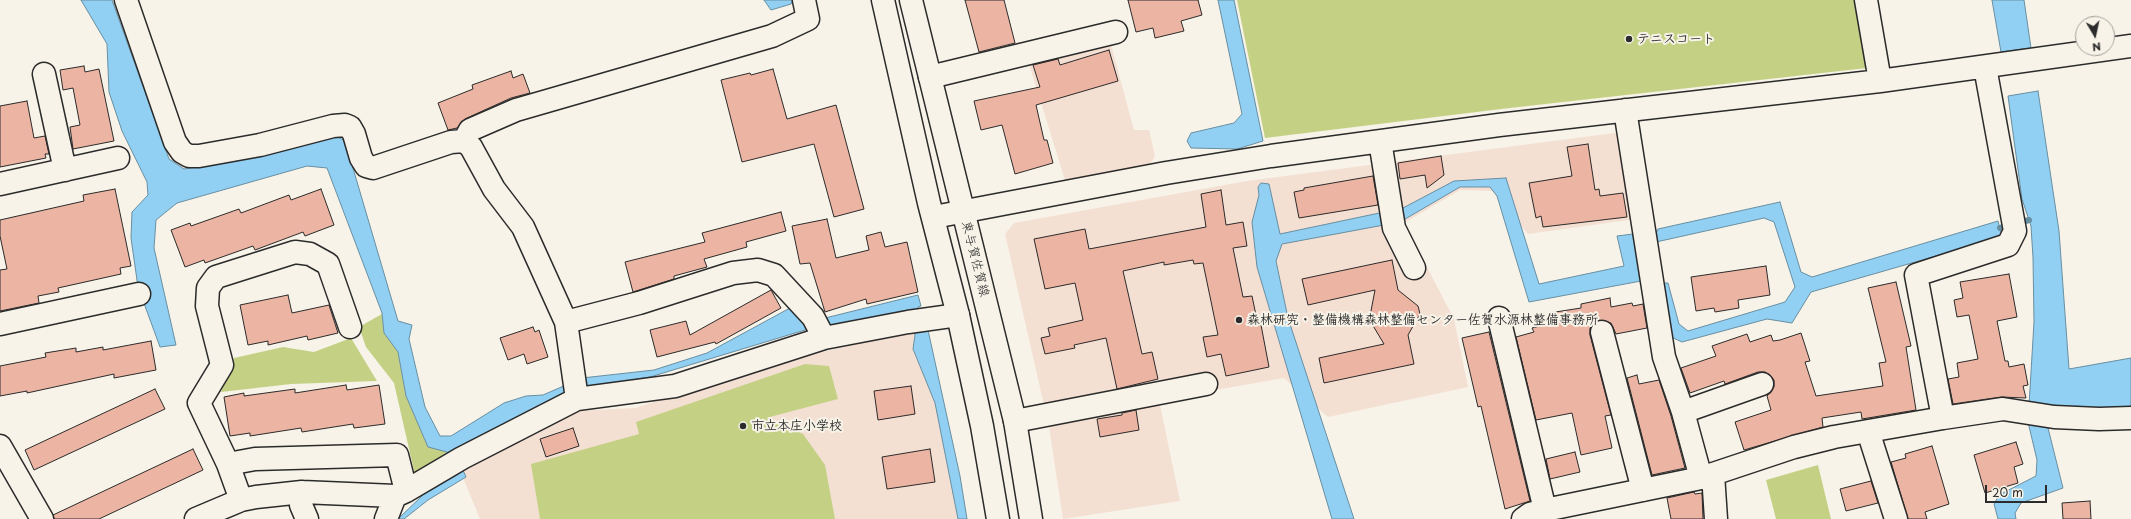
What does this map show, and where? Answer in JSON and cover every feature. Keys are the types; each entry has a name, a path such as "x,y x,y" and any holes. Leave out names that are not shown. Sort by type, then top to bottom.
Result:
{"street":[{"path":"126,0 175,142 182,152 189,156 199,156 260,145 333,126 344,125 350,127 354,134 360,158 366,166 373,168 451,142 464,141 471,147 494,189 523,227 566,322 576,390"},
{"path":"464,141 470,130 516,110 772,36 808,19 804,0"},
{"path":"883,0 958,315 982,426 998,519"},
{"name":"東与賀佐賀線","path":"911,0 964,211 1014,421 1031,519"},
{"path":"1866,0 1880,81"},
{"path":"930,77 1116,32"},
{"path":"934,217 1166,173 1271,156 1625,110 1880,81 2131,46"},
{"path":"1943,418 1916,275 2008,245 2014,225 1985,67"},
{"path":"44,74 65,170"},
{"path":"1625,110 1664,357 1707,476 1716,519"},
{"path":"1380,141 1394,228 1414,268"},
{"path":"0,184 118,158"},
{"path":"241,500 228,464 199,403 222,365 207,306 208,288 216,277 295,252 310,254 328,264 350,327"},
{"path":"566,322 639,302 733,273 758,270 774,275 819,329"},
{"path":"0,324 139,294"},
{"path":"386,519 400,494 576,390 675,386 819,329 917,321 958,315"},
{"path":"1499,318 1545,510"},
{"path":"1602,332 1643,490"},
{"path":"1014,421 1206,384"},
{"path":"1683,412 1762,384"},
{"path":"1523,519 1530,514 1545,510 1707,476 1794,447 1868,431 1943,418 2003,409 2054,417 2130,421"},
{"path":"1868,431 1896,519"},
{"path":"0,446 42,519"},
{"path":"228,464 255,459 397,455 400,494"},
{"path":"196,519 241,500 302,492 400,494"},
{"path":"302,492 301,505 307,519"}],"shaded area":[{"path":"1110,41 1134,130 1149,130 1155,156 1149,166 1065,180 1028,61"},
{"path":"1622,132 1636,219 1528,234 1492,191 1460,190 1404,223 1454,319 1468,387 1328,417 1284,378 1159,400 1180,501 1063,519 1049,427 1005,234 1014,223 1247,181"},
{"name":"市立本庄小学校","path":"911,332 915,335 913,349 935,403 958,519 480,519 461,473 516,441 576,411 635,408 786,360"}],"green space":[{"path":"1237,0 1855,0 1867,68 1501,109 1265,138"},
{"path":"382,314 384,333 398,352 406,396 428,446 447,452 415,475 394,383 366,347 359,327"},
{"path":"351,338 377,381 291,384 221,392 234,358 283,347 314,352"},
{"path":"805,364 829,366 838,399 766,418 803,434 825,465 835,519 540,519 531,464 639,434 636,422"},
{"path":"1818,465 1831,519 1776,519 1766,480"}],"water":[{"path":"81,0 112,0 169,159 184,169 260,156 336,136 345,141 398,321 412,325 409,339 425,407 440,436 451,436 504,403 526,396 543,395 582,378 654,370 707,353 790,308 805,323 918,295 921,306 918,307 924,331 928,330 960,476 967,519 958,519 935,403 913,349 915,335 907,311 805,330 650,377 567,391 454,450 466,477 428,500 404,519 398,519 424,494 457,475 447,452 428,447 406,396 398,352 384,333 382,313 327,168 307,166 177,203 156,220 154,248 176,345 160,347 138,287 131,238 132,212 148,195 147,182 122,131 109,92 107,44"},
{"path":"764,0 793,0 791,4 771,10"},
{"path":"1218,0 1234,0 1263,141 1237,149 1191,148 1187,141 1191,133 1234,123 1242,114"},
{"path":"1992,0 2024,0 2031,48 2001,52"},
{"path":"2038,91 2059,231 2069,369 2131,358 2131,409 2087,409 2049,405 2048,428 2063,488 2021,503 2015,513 2016,519 1998,519 1994,504 1999,495 2036,476 2037,460 2028,422 2034,322 2031,226 2022,199 2008,96"},
{"path":"1506,178 1539,284 1624,266 1617,236 1633,234 1641,281 1529,302 1497,196 1490,187 1460,187 1400,222 1282,244 1276,261 1288,318 1354,519 1332,519 1257,267 1252,222 1259,195 1258,187 1261,183 1269,184 1280,234 1403,208 1454,181"},
{"path":"1780,202 1801,272 1812,277 1998,221 2002,237 1811,292 1792,323 1767,319 1682,342 1671,337 1661,283 1668,283 1679,324 1688,331 1785,302 1795,287 1774,222 1764,218 1656,242 1655,236 1658,229"}],"building":[{"path":"965,0 1004,0 1015,43 979,52"},
{"path":"1128,0 1198,0 1202,15 1181,21 1184,31 1155,38 1153,28 1136,32"},
{"path":"1109,50 1118,81 1036,105 1044,140 1047,140 1053,163 1015,174 1002,125 981,130 974,101 1040,87 1033,65 1058,59 1060,65"},
{"path":"84,66 85,72 99,69 114,141 73,149 70,127 80,125 73,88 63,90 60,70"},
{"path":"773,69 787,119 836,105 864,209 834,217 814,144 742,162 721,80 750,73 751,75"},
{"path":"511,71 513,78 523,74 530,93 511,98 465,119 457,128 448,130 438,103 473,89 472,85"},
{"path":"27,101 34,138 45,136 49,154 45,154 46,158 0,167 0,106"},
{"path":"1588,144 1595,190 1599,189 1600,196 1623,193 1627,217 1543,227 1541,216 1536,218 1529,183 1572,176 1567,147"},
{"path":"1441,156 1444,175 1427,188 1425,175 1400,179 1398,163"},
{"path":"1373,176 1378,205 1299,218 1294,192 1304,190 1304,188"},
{"path":"115,189 131,266 120,268 121,274 58,288 59,292 38,296 39,303 0,311 0,270 7,269 0,236 0,220 84,201 83,195"},
{"path":"321,189 334,225 305,236 303,232 255,250 253,246 205,263 204,260 185,267 171,230 190,223 191,226 239,209 241,213 289,195 291,200"},
{"path":"1221,190 1226,225 1243,222 1247,246 1233,248 1243,297 1252,296 1258,325 1261,325 1269,367 1226,376 1221,354 1207,357 1203,337 1218,335 1203,263 1194,264 1193,260 1164,265 1164,262 1123,271 1142,354 1152,352 1158,379 1117,389 1106,338 1074,345 1075,348 1045,354 1041,338 1050,336 1048,328 1083,320 1075,283 1045,289 1034,239 1085,229 1089,249 1206,227 1201,194"},
{"path":"781,212 786,231 746,242 747,247 704,259 707,267 674,276 674,279 633,292 625,262 705,242 702,233"},
{"path":"827,219 836,258 869,250 866,236 881,232 885,247 907,242 918,292 867,304 866,299 825,312 810,263 800,264 792,226"},
{"path":"1392,260 1398,290 1418,306 1420,314 1408,335 1414,364 1324,383 1319,358 1384,344 1372,324 1370,316 1375,290 1308,305 1302,279"},
{"path":"1766,266 1770,295 1738,300 1739,308 1715,312 1714,308 1696,311 1691,277"},
{"path":"2009,274 2017,317 1997,321 2005,361 2008,361 2009,367 2024,364 2028,385 2023,386 2026,398 2001,397 1953,404 1948,379 1959,377 1957,363 1978,359 1969,315 1957,317 1954,300 1963,298 1960,282"},
{"path":"1896,282 1911,346 1906,347 1916,410 1862,419 1861,412 1822,418 1823,427 1744,450 1735,422 1771,410 1767,396 1774,387 1774,380 1770,375 1765,372 1758,372 1725,384 1724,381 1690,393 1681,368 1716,356 1712,346 1747,334 1750,342 1771,335 1773,341 1780,340 1801,333 1810,361 1805,362 1816,396 1883,386 1879,363 1886,362 1868,288"},
{"path":"771,290 781,308 716,344 715,342 657,357 650,330 686,321 690,335"},
{"path":"288,295 292,313 329,305 338,333 308,340 307,336 268,345 268,341 248,345 240,305"},
{"path":"1610,298 1611,307 1632,303 1633,306 1643,304 1647,328 1616,334 1611,323 1599,320 1590,328 1590,335 1611,415 1605,416 1612,448 1581,455 1572,413 1536,420 1516,337 1534,332 1532,328 1551,323 1549,313 1581,308 1581,304"},
{"path":"533,327 535,332 539,330 548,357 527,364 524,354 508,360 500,338"},
{"path":"1489,332 1530,501 1505,509 1481,406 1478,407 1462,338"},
{"path":"151,341 156,370 114,378 114,374 27,393 27,391 0,396 0,366 46,357 45,353 76,348 76,352 103,347 103,350"},
{"path":"1637,375 1639,384 1659,380 1671,416 1685,468 1652,475 1627,378"},
{"path":"346,385 347,390 379,385 385,424 354,428 353,424 302,432 301,428 250,436 250,433 230,436 224,397 244,393 244,396 295,389 295,393"},
{"path":"911,386 915,414 878,420 874,391"},
{"path":"155,389 165,409 34,470 25,450"},
{"path":"1136,410 1139,430 1100,437 1097,419 1122,415 1122,413"},
{"path":"573,428 579,446 546,457 540,439"},
{"path":"2016,442 2023,464 2014,467 2018,483 1985,493 1974,455"},
{"path":"1932,446 1949,504 1925,512 1927,519 1908,519 1891,462 1906,458 1905,454"},
{"path":"193,449 203,470 99,519 54,519 53,515"},
{"path":"930,449 935,482 887,489 882,457"},
{"path":"1575,452 1580,472 1550,479 1546,459"},
{"path":"1871,481 1878,503 1846,511 1840,489"},
{"path":"1694,492 1695,494 1702,493 1703,519 1671,519 1667,498"},
{"path":"2090,501 2091,519 2063,519 2062,503"}],"waterway":[{"path":"2000,228 2029,220"}],"place":[{"name":"テニスコート","path":"1629,39"},
{"name":"森林研究・整備機構森林整備センター佐賀水源林整備事務所","path":"1239,320"},
{"name":"市立本庄小学校","path":"743,426"}]}
